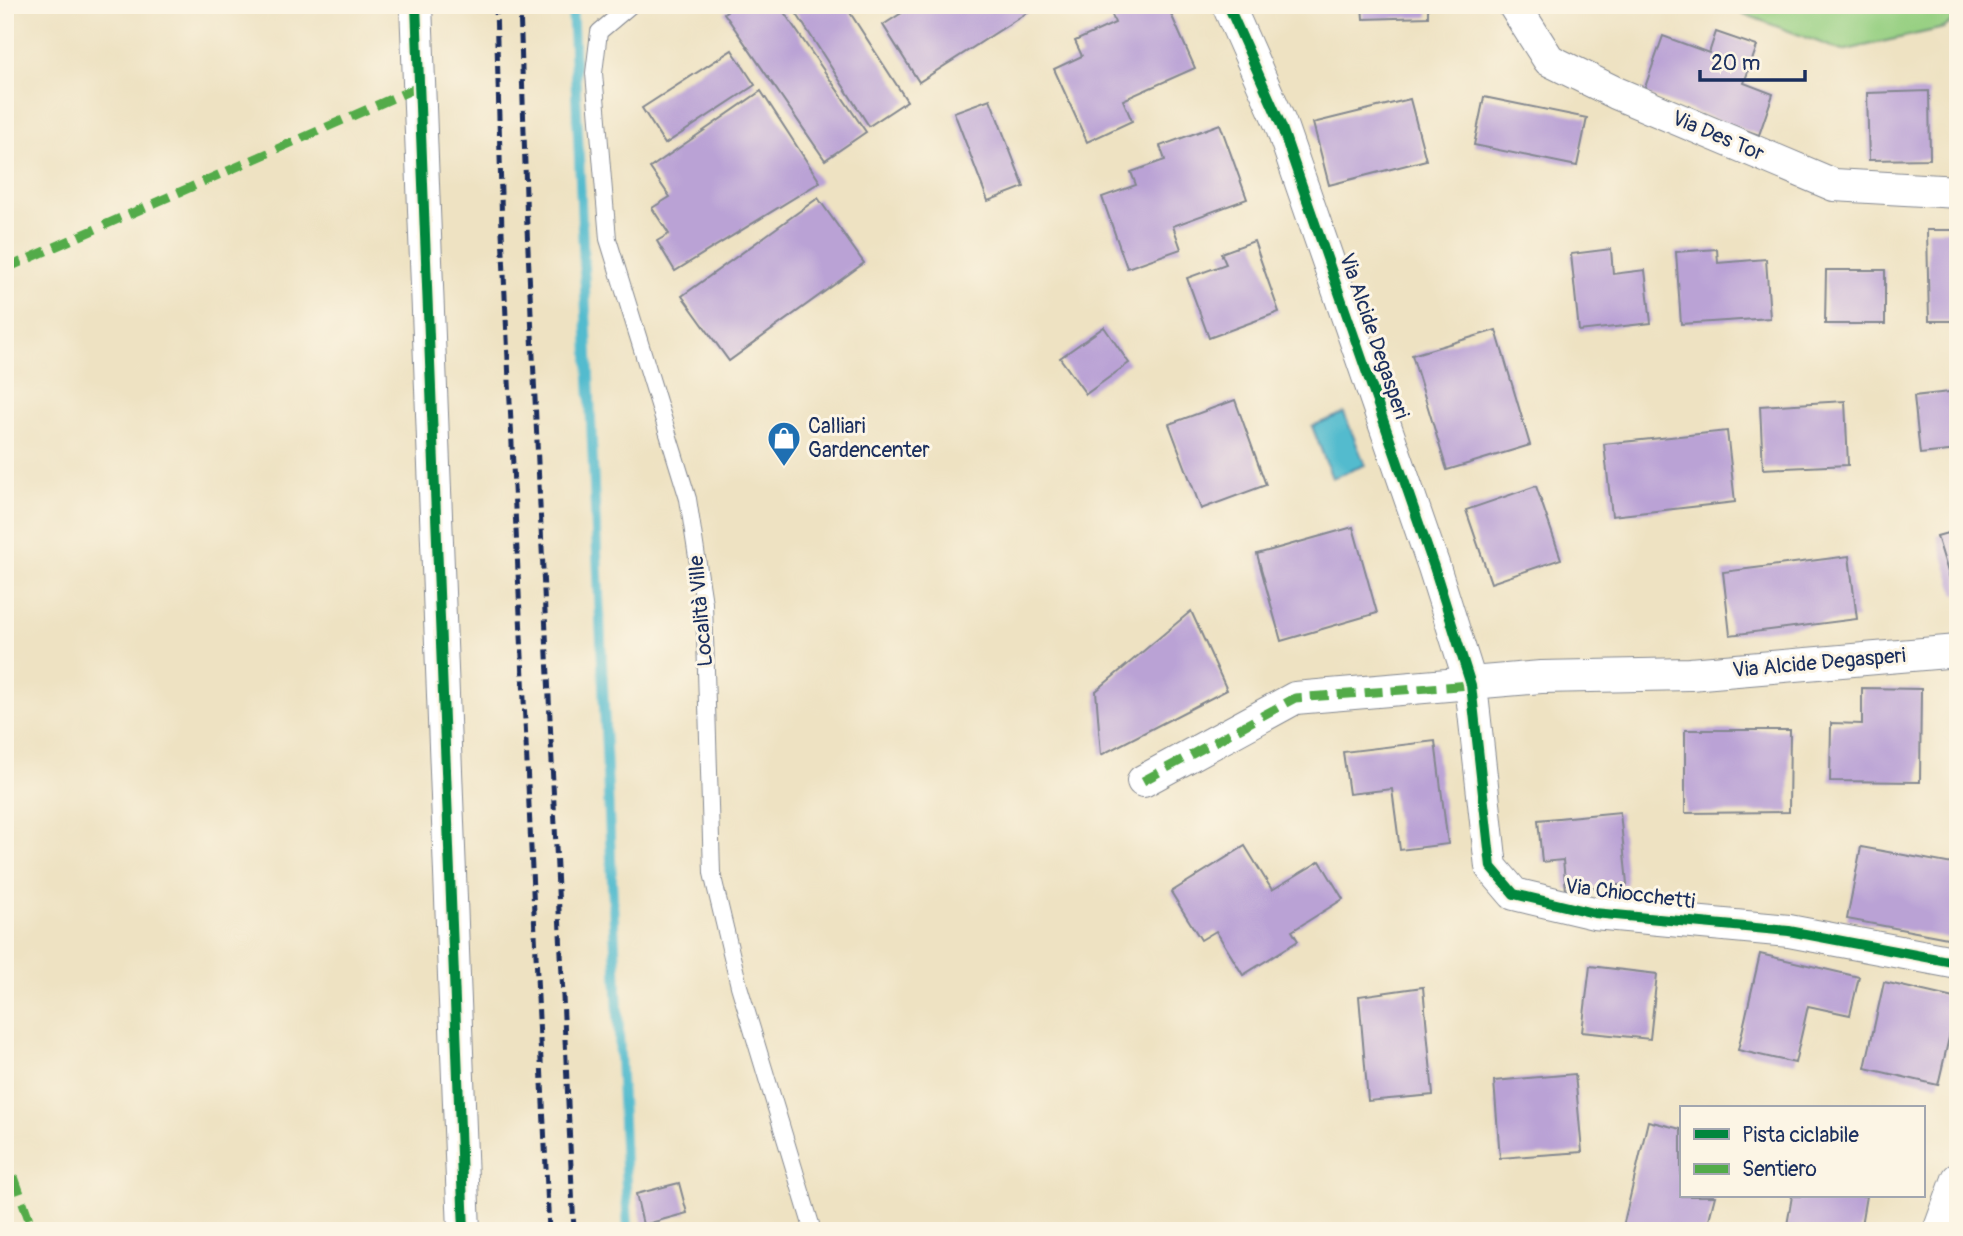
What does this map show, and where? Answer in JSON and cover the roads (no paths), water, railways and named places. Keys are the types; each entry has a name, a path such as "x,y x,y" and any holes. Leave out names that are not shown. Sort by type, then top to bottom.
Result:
{"street":[{"path":"416,5 464,1231"},
{"name":"Via Alcide Degasperi","path":"1228,5 1280,125 1434,567 1471,685"},
{"name":"Via Des Tor","path":"1514,5 1549,60 1616,93 1834,185 1958,192"},
{"name":"Via Alcide Degasperi","path":"1143,781 1295,698 1541,677 1690,674 1958,651"},
{"name":"Via Chiocchetti","path":"1471,685 1491,867 1514,894 1594,913 1789,931 1958,963"},
{"path":"1939,1231 1958,1179"}],"lane":[{"name":"Località Ville","path":"631,5 599,32 594,73 608,239 688,499 704,603 712,873 739,986 813,1231"}],"water":[{"path":"1344,413 1365,465 1332,478 1312,426"}],"waterway":[{"path":"572,5 628,1231"}],"railway":[{"path":"496,5 502,232 549,1231"},
{"path":"520,5 527,228 574,1231"}],"place":[{"name":"Calliari Gardencenter","path":"784,468"}]}
